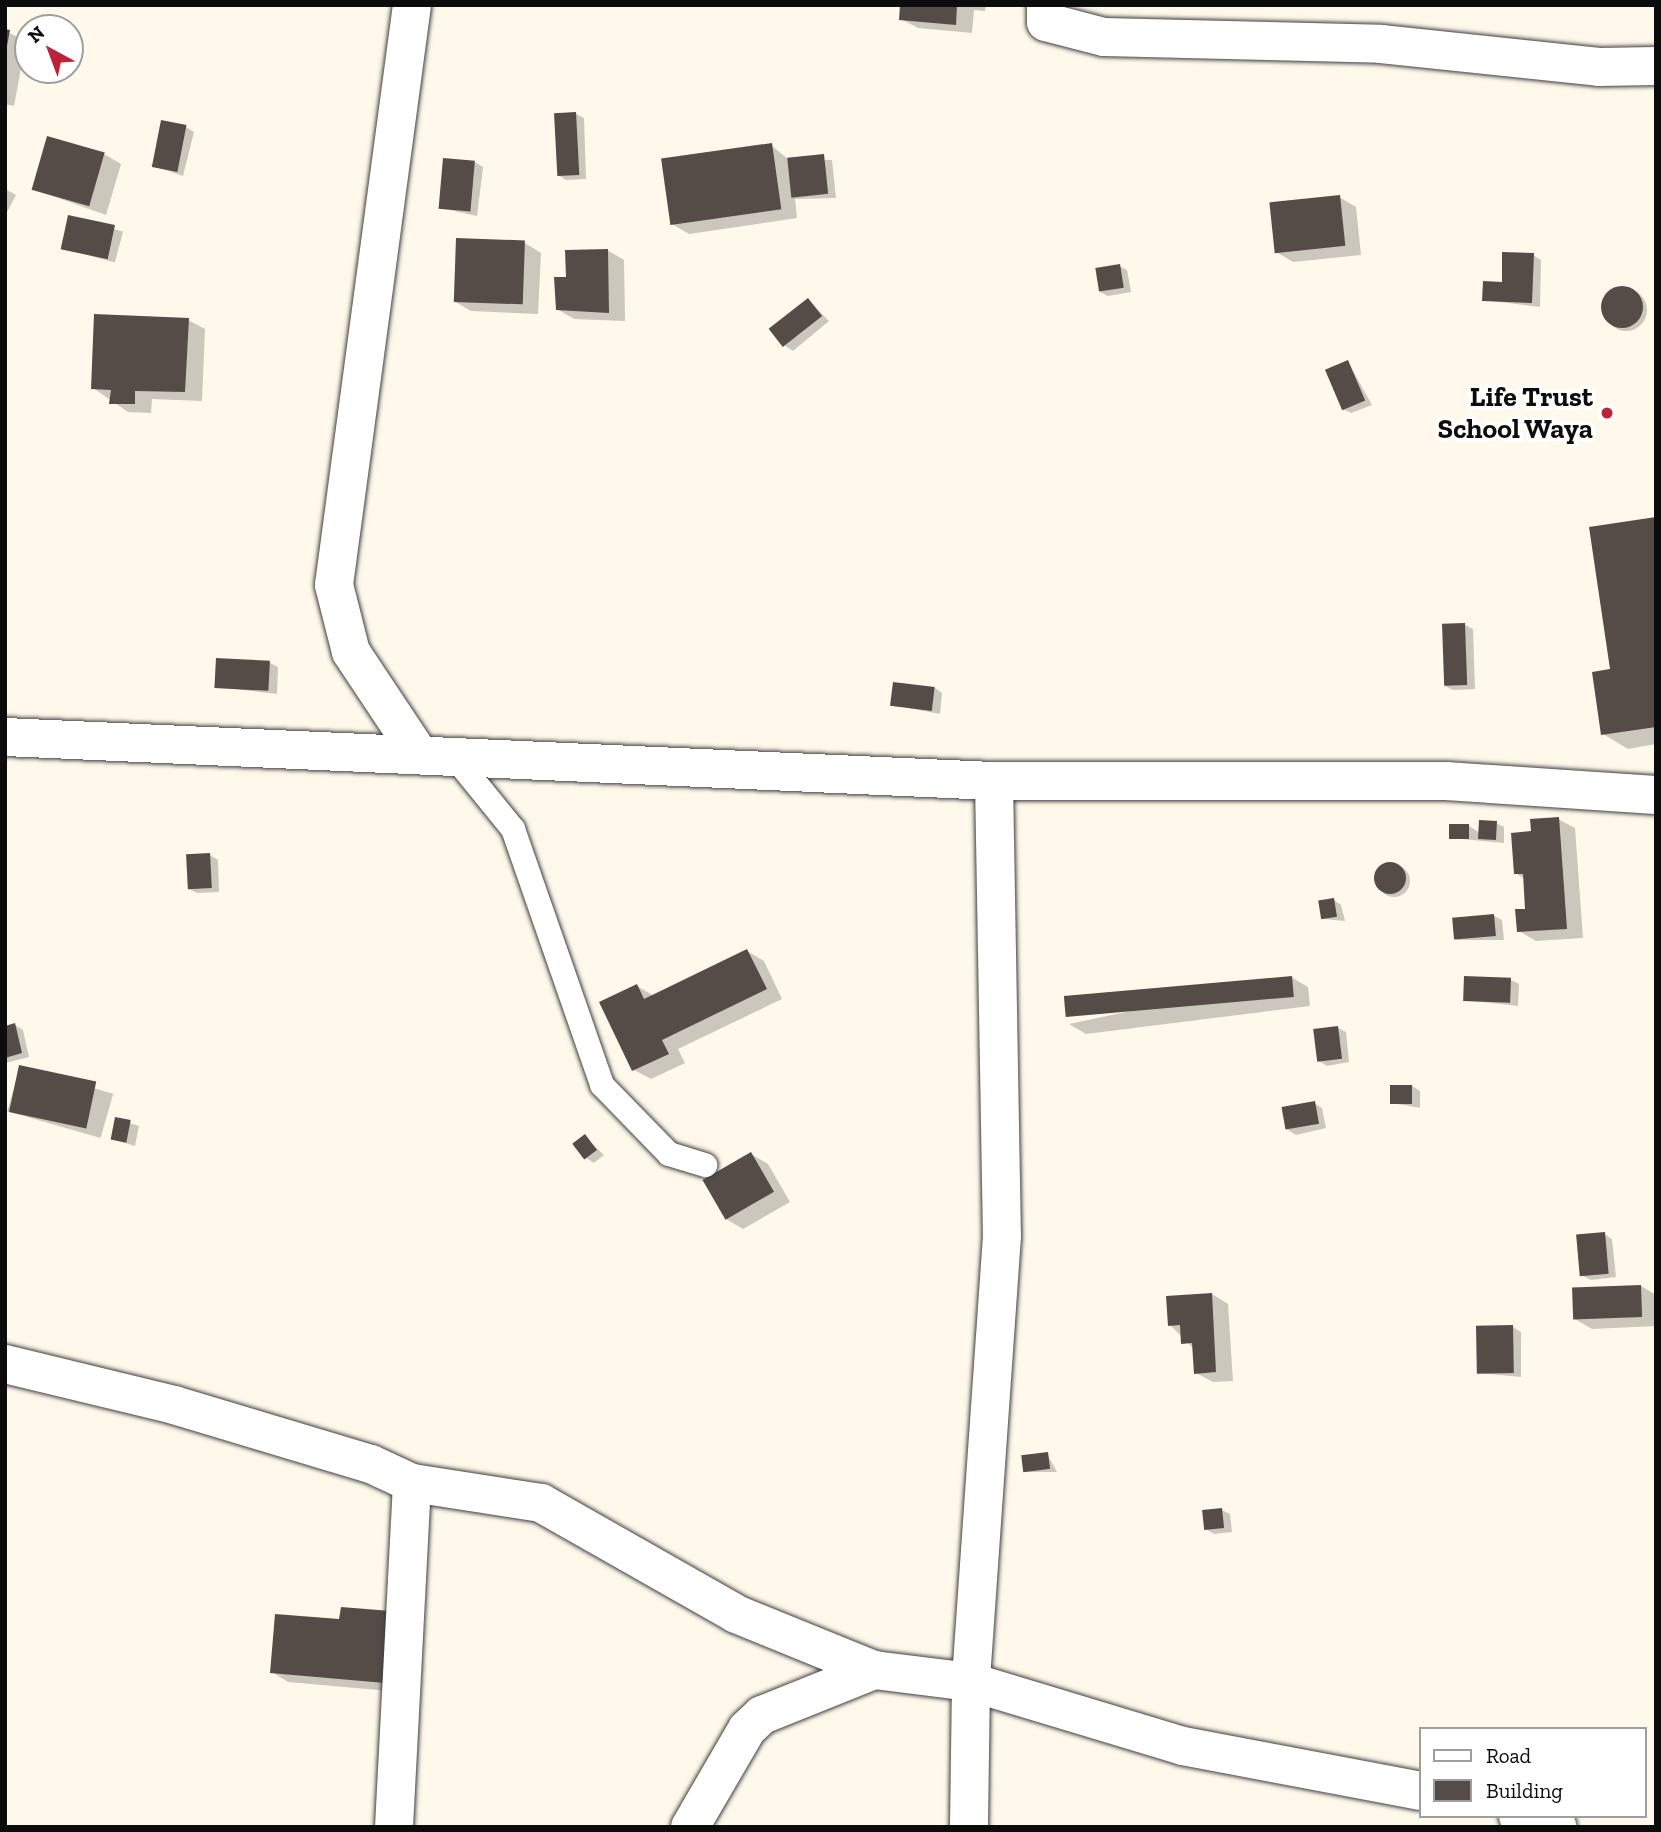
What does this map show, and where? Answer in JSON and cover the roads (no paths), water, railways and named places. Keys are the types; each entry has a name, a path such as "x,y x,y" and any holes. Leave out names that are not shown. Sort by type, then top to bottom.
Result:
{"street":[{"path":"412,5 334,585 352,652 435,754"},
{"path":"1046,5 1046,22 1104,37 1381,44 1599,67 1656,66"},
{"path":"5,737 435,754 994,781 1446,780 1656,795"},
{"path":"969,1827 971,1682 1002,1236 994,781"},
{"path":"5,1364 174,1405 371,1464 412,1483 541,1503 736,1614 874,1670 971,1682 1183,1746 1420,1791"},
{"path":"394,1827 412,1483"},
{"path":"690,1827 747,1730 762,1715 874,1670"},
{"path":"1525,1818 1558,1827"}],"lane":[{"path":"435,754 513,830 602,1085 669,1154 705,1165"}],"place":[{"name":"Life Trust School Waya","path":"1607,413"}]}
